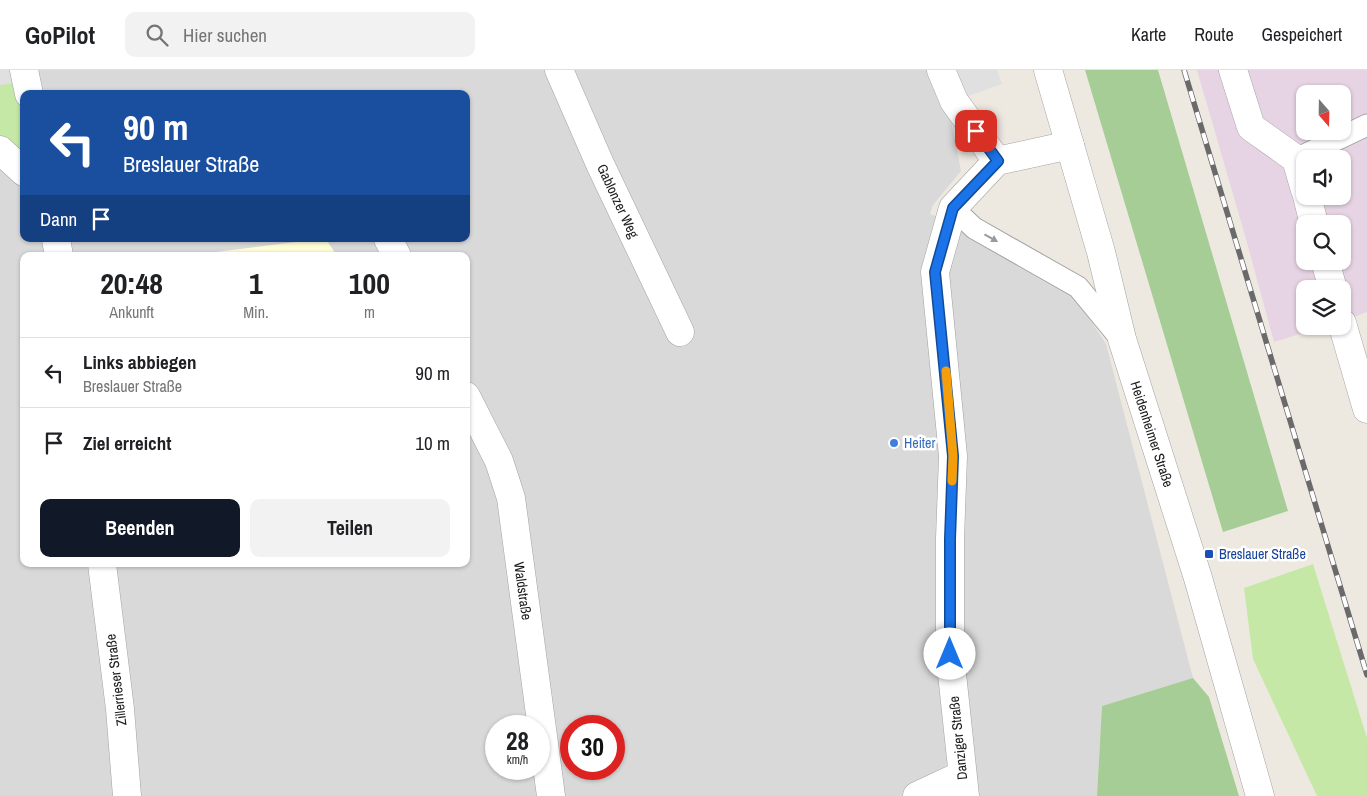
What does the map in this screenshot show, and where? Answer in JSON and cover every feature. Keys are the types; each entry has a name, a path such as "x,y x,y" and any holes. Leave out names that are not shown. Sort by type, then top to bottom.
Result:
{"street":[{"path":"24,70 28,90"},
{"name":"Gablonzer Weg","path":"559,70 604,173 680,332"},
{"path":"941,70 954,102 998,161 1070,145"},
{"name":"Heidenheimer Straße","path":"1048,70 1101,252 1122,340 1198,578 1260,796"},
{"path":"1233,70 1252,127 1296,159"},
{"path":"0,150 20,168"},
{"name":"Danziger Straße","path":"963,786 950,654 950,539 953,456 935,272 953,208 998,161"},
{"path":"1345,335 1367,410"},
{"name":"Waldstraße","path":"470,404 499,461 511,498 551,796"},
{"name":"Zillerrieser Straße","path":"102,567 120,709 127,796"},
{"path":"917,796 963,786"}],"lane":[{"path":"1315,150 1367,125"},
{"path":"953,208 974,228 1078,287 1122,340"}],"shaded area":[{"path":"0,70 934,70 948,105 961,171 933,205 930,214 945,219 1072,292 1106,344 1193,678 1102,706 1097,796 0,796"},
{"path":"0,70 24,70 26,81 0,85"},
{"path":"941,70 997,70 1002,84 954,101"},
{"path":"1197,70 1367,70 1367,312 1351,318 1351,280 1296,280 1296,335 1274,342"},
{"path":"296,242 328,242 334,252 216,252"}],"green space":[{"path":"1085,70 1158,70 1288,511 1223,532"},
{"path":"26,81 25,90 20,90 20,168 0,150 0,85"},
{"path":"1313,564 1367,738 1367,796 1317,796 1253,659 1244,588"},
{"path":"1193,678 1209,697 1239,796 1097,796 1102,706"}],"railway":[{"path":"1184,70 1367,675"}],"slow traffic":[{"path":"946,371 953,456 952,481"}],"place":[{"name":"Heiter","path":"894,443"},
{"name":"Breslauer Straße","path":"1209,554"}],"route":[{"path":"950,654 950,539 953,456 935,272 953,208 998,161 976,131"}]}
